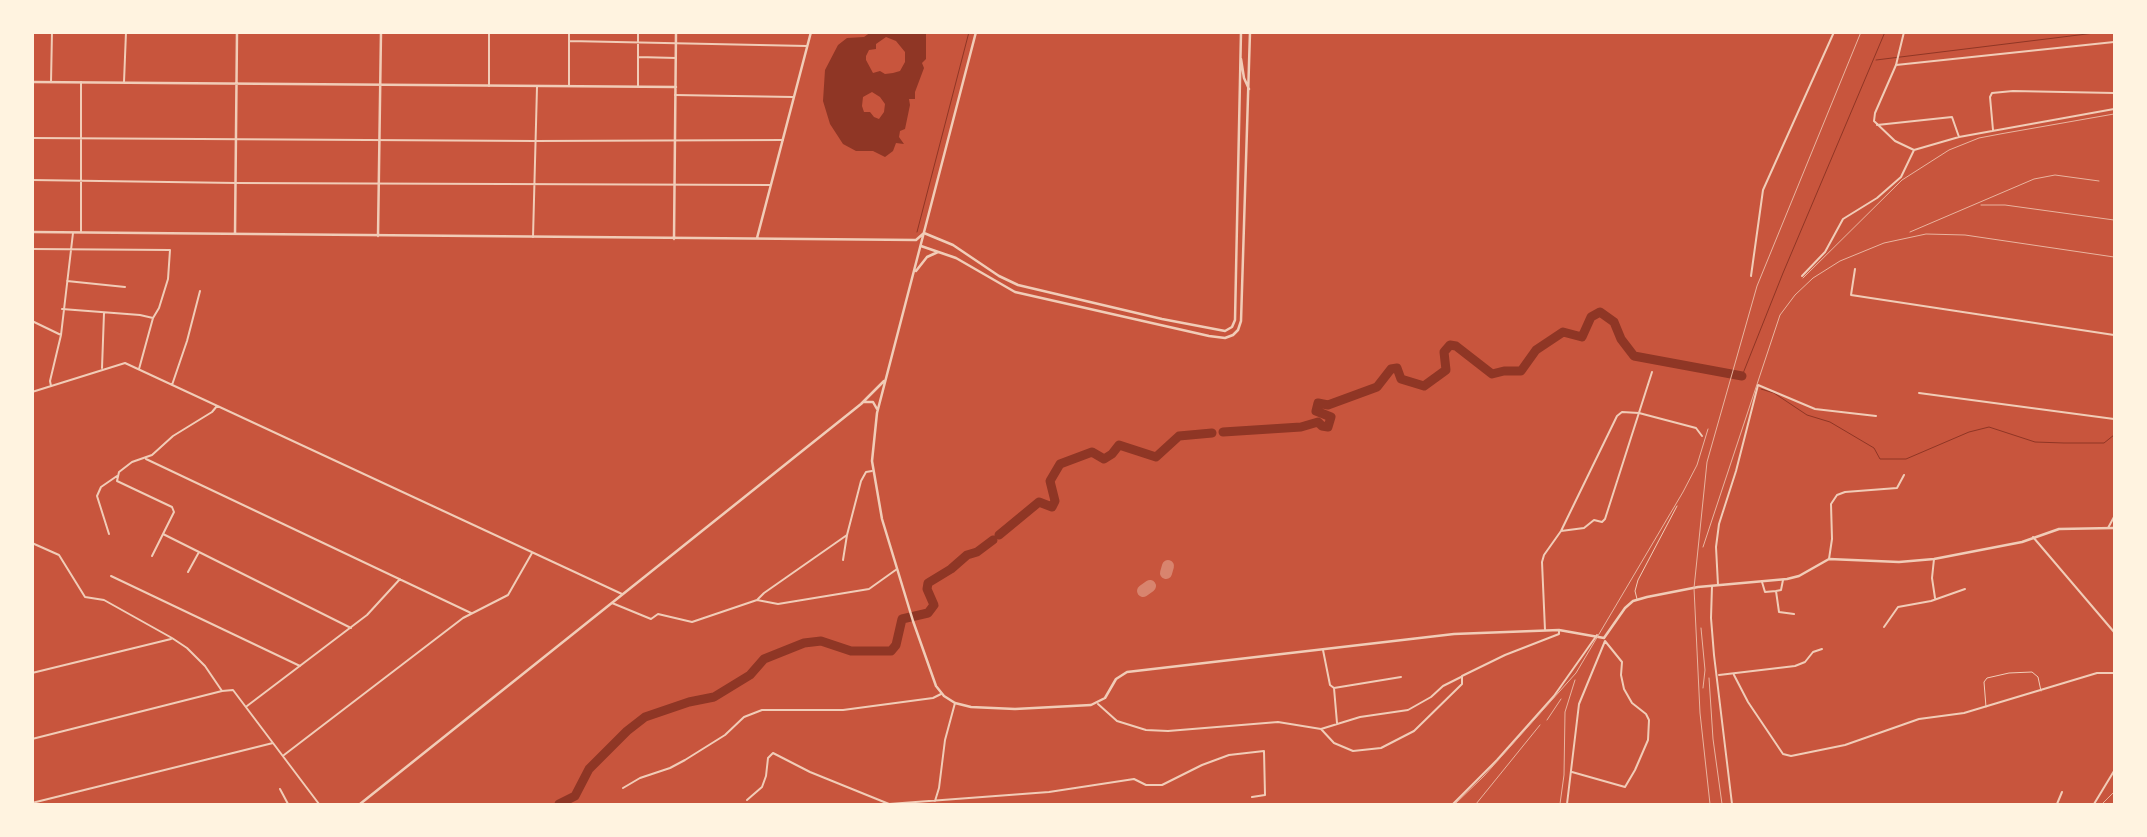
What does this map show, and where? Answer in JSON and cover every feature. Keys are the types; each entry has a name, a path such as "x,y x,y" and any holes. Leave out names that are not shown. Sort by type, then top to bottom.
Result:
{"street":[{"path":"51,82 52,32"},
{"path":"124,82 126,32"},
{"path":"234,234 237,32"},
{"path":"378,236 381,32"},
{"path":"489,32 489,86"},
{"path":"568,32 569,86"},
{"path":"638,32 638,87"},
{"path":"674,239 676,32"},
{"path":"757,238 811,32"},
{"path":"976,32 877,413 872,470 882,519 910,614 933,678 942,694 955,703 971,707 1015,709 1098,704 1108,696 1118,676 1127,672 1454,634 1559,630 1597,635 1605,640 1622,662 1621,675 1624,689 1632,703 1646,714 1649,720 1648,740 1635,770 1625,787 1572,772"},
{"path":"1232,327 1234,320 1241,32"},
{"path":"916,240 921,246 963,262 1015,292 1160,326 1224,338 1232,336 1237,332 1241,320 1250,89 1250,32"},
{"path":"1750,276 1763,190 1834,32"},
{"path":"1904,32 1896,65 1873,116 1877,125 1895,140 1914,150 1993,130 2114,109"},
{"path":"569,41 807,46"},
{"path":"1896,65 2114,42"},
{"path":"1241,55 1244,78 1250,89"},
{"path":"638,57 676,58"},
{"path":"32,82 676,87"},
{"path":"81,82 81,232"},
{"path":"534,237 537,86"},
{"path":"1993,130 1990,97 1992,93 2022,91 2114,93"},
{"path":"675,96 794,97"},
{"path":"1877,125 1952,117 1959,138"},
{"path":"32,138 535,141 783,140"},
{"path":"1802,276 1825,252 1844,219 1877,198 1900,177 1914,150"},
{"path":"32,180 236,184 379,182 771,185"},
{"path":"32,232 916,240 924,233"},
{"path":"52,386 50,380 61,335 62,309 73,232"},
{"path":"924,233 953,245 999,276 1018,285 1221,331 1232,327"},
{"path":"32,248 170,250 168,279 159,308 153,318 139,369"},
{"path":"915,272 927,257 940,252"},
{"path":"1855,269 1850,295 2114,335"},
{"path":"67,281 125,286"},
{"path":"172,385 187,341 200,291"},
{"path":"1106,314 1108,305"},
{"path":"62,309 140,315 153,318"},
{"path":"102,369 104,312"},
{"path":"1160,326 1162,319"},
{"path":"32,321 61,335"},
{"path":"1232,327 1237,332"},
{"path":"32,392 125,363 623,594"},
{"path":"1561,531 1584,528 1594,520 1602,522 1605,520 1652,372"},
{"path":"360,804 861,404 885,380"},
{"path":"1718,585 1716,547 1719,524 1736,471 1758,385 1815,409 1876,416"},
{"path":"1919,393 2114,419"},
{"path":"861,404 873,402 877,413"},
{"path":"146,459 173,436 212,412 217,406"},
{"path":"1545,630 1542,562 1544,555 1561,531 1617,416 1622,412 1639,413 1696,428 1702,436"},
{"path":"109,534 97,496 101,487 136,459 146,459 471,613"},
{"path":"843,560 847,536 862,481 866,472 872,470"},
{"path":"1829,560 1832,539 1831,504 1838,495 1845,492 1897,488 1904,475"},
{"path":"117,476 118,483 172,507 174,512 152,556"},
{"path":"2108,528 2114,517"},
{"path":"1567,804 1582,692 1605,640 1621,612 1638,599 1712,585 1783,580 1799,576 1829,560 1899,562 1934,559 1968,554 2059,529 2114,528"},
{"path":"163,534 351,628"},
{"path":"757,600 764,592 847,536"},
{"path":"2033,537 2114,632"},
{"path":"32,543 58,555 85,597 104,600 172,638 205,666 222,691"},
{"path":"188,572 199,552"},
{"path":"284,755 471,613 508,595 532,552"},
{"path":"1934,559 1932,578 1936,598"},
{"path":"612,603 651,619 658,614 692,622 757,600 778,604 869,589 897,570"},
{"path":"110,576 300,666"},
{"path":"246,706 351,628 384,599 400,579"},
{"path":"1762,582 1765,592 1776,591 1781,590 1783,580"},
{"path":"1712,585 1711,618 1732,804"},
{"path":"1884,627 1898,607 1932,601 1966,589"},
{"path":"1776,591 1780,613 1794,614"},
{"path":"1098,704 1117,721 1146,730 1168,731 1272,722 1321,728 1360,717 1408,710 1431,697 1443,686 1505,655 1559,634 1559,630"},
{"path":"1453,804 1497,760 1554,696 1597,635"},
{"path":"32,674 172,638"},
{"path":"1718,676 1795,666 1805,662 1813,652 1822,649"},
{"path":"1323,650 1330,685 1334,688 1337,723"},
{"path":"1734,675 1748,702 1783,754 1791,756 1845,745 1919,719 1986,707 2097,673 2114,673"},
{"path":"1321,728 1334,743 1352,751 1381,748 1414,732 1462,684 1462,676"},
{"path":"1334,688 1401,677"},
{"path":"32,739 222,691 233,690 284,755 319,804"},
{"path":"623,788 640,778 685,760 720,739 744,717 762,710 843,710 933,698 942,694"},
{"path":"935,801 939,788 945,740 955,703"},
{"path":"32,803 273,742"},
{"path":"747,800 762,787 766,776 768,758 773,753 810,772 889,804 1049,792 1134,779 1146,785 1162,785 1202,765 1229,755 1264,751 1265,795 1252,797"},
{"path":"2094,804 2114,772"},
{"path":"280,789 288,804"},
{"path":"2057,804 2062,792"}],"lane":[{"path":"1638,599 1635,591 1638,580 1676,506"},
{"path":"1986,707 1984,682 1987,678 2009,673 2032,672 2038,677 2041,691"}],"shaded area":[{"path":"871,32 926,33 926,59 922,63 924,68 915,92 915,99 909,99 910,105 905,129 900,131 899,137 904,144 896,143 893,151 885,157 873,151 856,151 843,144 830,124 823,101 825,70 838,45 847,38 864,37","holes":["886,37 896,41 905,52 905,62 900,71 885,74 880,71 873,73 866,60 866,56 869,50 876,49 876,44","872,92 880,97 885,104 884,112 879,119 870,112 864,112 862,106 863,97"]}],"waterway":[{"path":"917,232 969,32"},
{"path":"1744,378 1742,376 1783,273 1885,32"},
{"path":"1876,60 2103,32"},
{"path":"1223,432 1301,427 1318,422 1322,426 1328,427 1331,417 1316,411 1318,403 1328,405 1377,387 1391,369 1397,368 1401,379 1424,386 1446,370 1444,352 1450,345 1456,346 1492,374 1504,371 1521,371 1536,350 1563,332 1582,337 1591,317 1600,312 1614,322 1621,339 1634,356 1742,376"},
{"path":"1761,389 1774,393 1807,415 1830,422 1874,448 1880,459 1906,459 1969,432 1989,427 2035,442 2104,443 2114,435"},
{"path":"999,535 1039,502 1052,507 1055,501 1050,481 1060,464 1092,452 1104,459 1112,454 1119,445 1156,457 1179,436 1212,433"},
{"path":"559,804 575,796 589,769 627,731 645,717 689,702 714,697 750,675 764,659 804,643 821,641 851,651 891,651 896,645 902,619 928,613 934,605 927,589 928,583 951,569 967,555 977,552 993,540"}],"taxiway":[{"path":"1166,573 1168,566"},
{"path":"1143,591 1150,586"}],"railway":[{"path":"1710,804 1700,713 1694,588 1707,462 1757,286 1861,32"},
{"path":"1803,278 1902,180 1949,150 1979,138 2114,114"},
{"path":"1910,232 2034,179 2055,175 2099,181"},
{"path":"1981,205 2005,205 2114,220"},
{"path":"1703,547 1780,315 1795,295 1813,278 1840,261 1884,243 1926,234 1965,235 2114,257"},
{"path":"1455,804 1484,776 1576,673 1683,492 1697,465 1708,429"},
{"path":"1701,628 1705,670 1703,688"},
{"path":"1709,678 1713,739 1722,804"},
{"path":"1560,804 1564,775 1565,712 1575,680"},
{"path":"1547,720 1561,699"},
{"path":"1476,804 1540,725"},
{"path":"2102,804 2114,792"}]}
